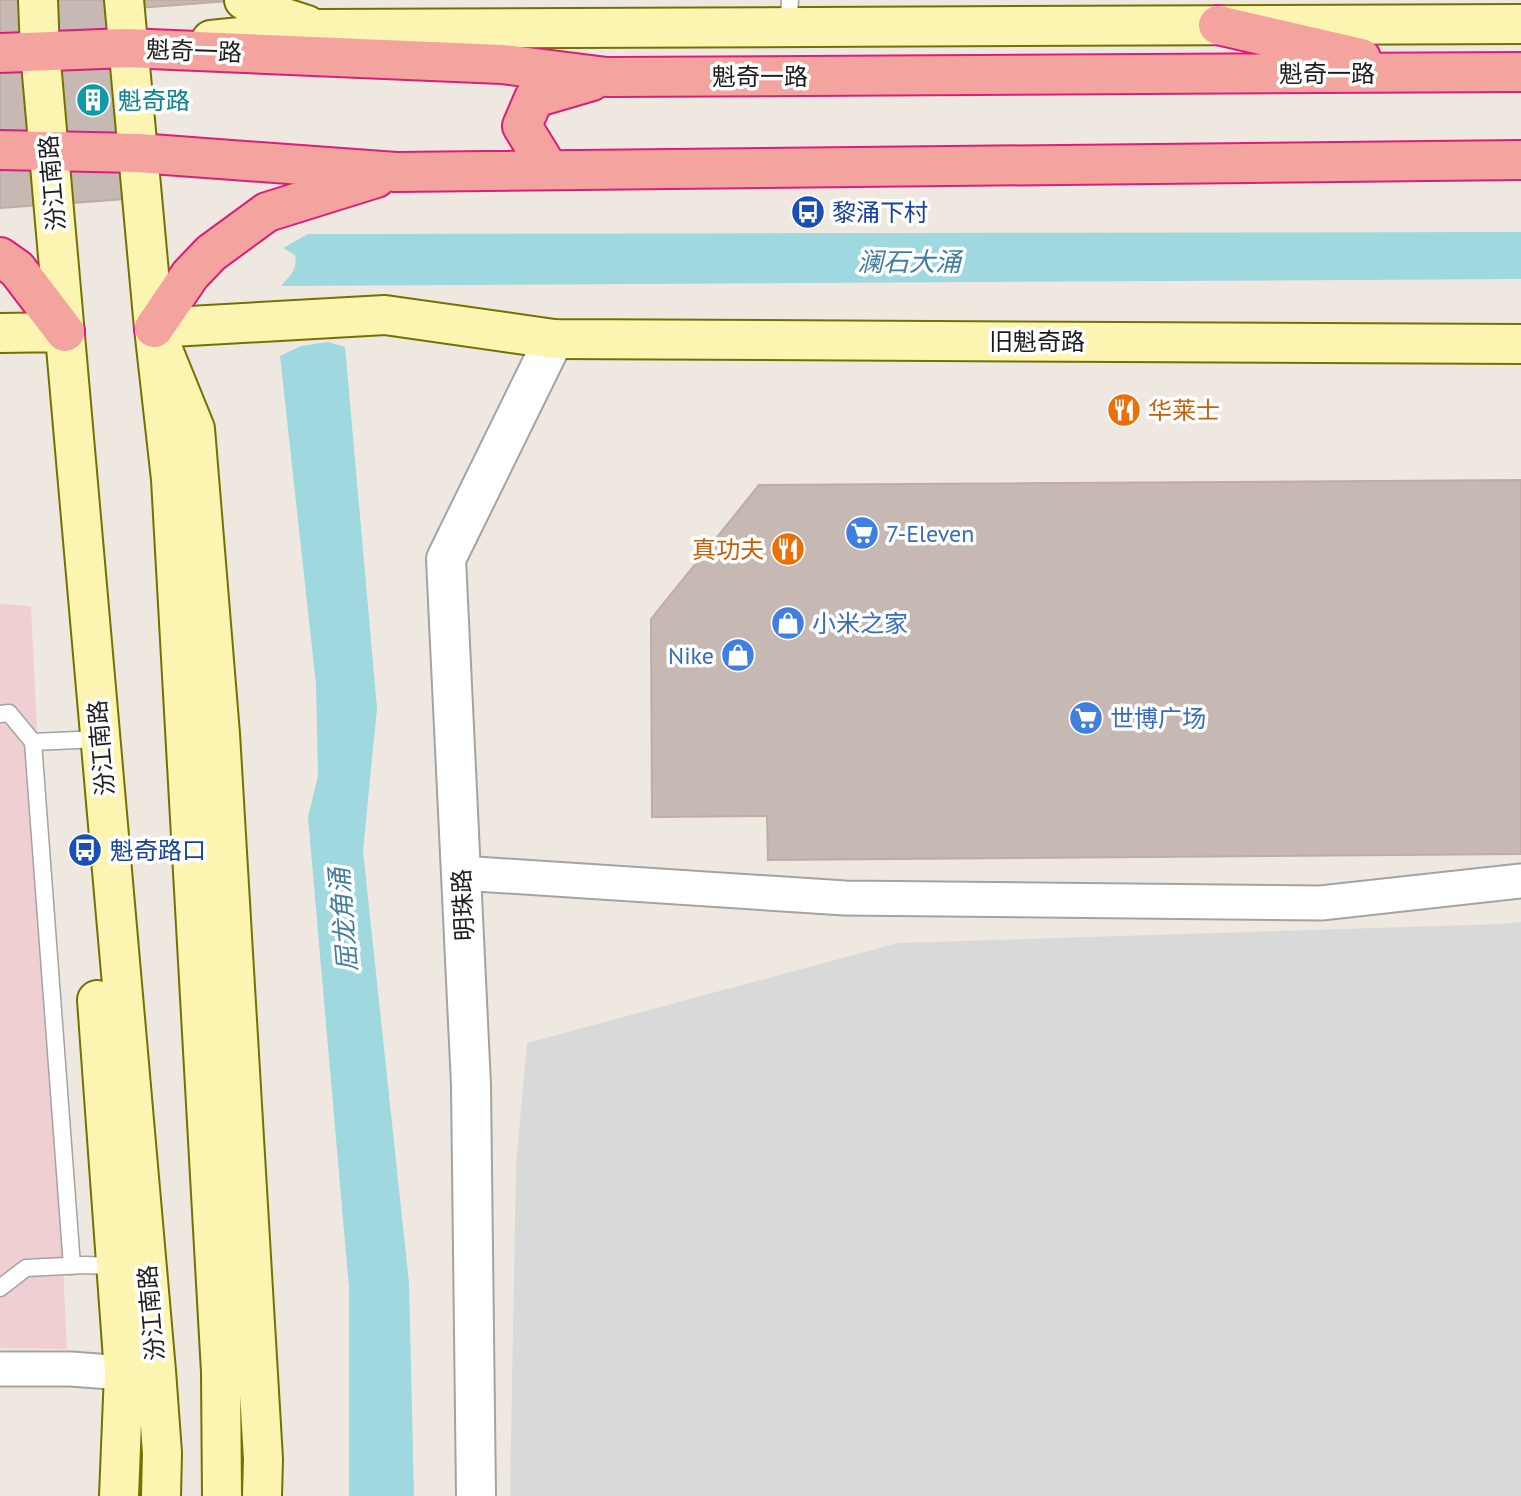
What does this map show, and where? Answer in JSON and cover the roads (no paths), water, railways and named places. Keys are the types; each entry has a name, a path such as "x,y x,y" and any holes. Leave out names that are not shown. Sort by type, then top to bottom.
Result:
{"highway":[{"path":"1218,25 1424,73"},
{"name":"魁奇一路","path":"0,53 127,48 502,64 607,77 1521,72"},
{"path":"549,170 522,126 534,98 607,77"},
{"path":"0,150 138,153 396,172 1521,160"},
{"path":"154,328 190,275 211,253 267,212 396,172"},
{"path":"0,257 17,269 65,332"}],"main road":[{"name":"汾江南路","path":"38,0 40,51 100,739 140,1372 162,1453 161,1496"},
{"path":"124,0 154,328 171,479 221,1372 222,1496"},
{"path":"244,0 260,10 318,29"},
{"path":"127,48 318,29 789,13 1218,25 1521,24"},
{"name":"旧魁奇路","path":"154,328 385,315 554,339 1521,344"},
{"path":"154,328 195,429 220,748 262,1445 262,1496"},
{"path":"0,333 65,332"},
{"path":"100,739 89,889 116,1266 140,1372 119,1496"}],"street":[{"name":"明珠路","path":"476,1496 471,1085 446,559 554,339"},
{"path":"461,873 845,898 1321,903 1521,881"},
{"path":"0,1369 140,1372"}],"lane":[{"path":"0,714 9,713 33,742 72,1266"},
{"path":"33,742 100,739"},
{"path":"0,1288 26,1268 116,1266"}],"water":[{"name":"澜石大涌","path":"1521,232 1521,279 281,286 293,272 296,260 295,255 283,248 308,234"},
{"name":"屈龙角涌","path":"328,342 345,347 377,708 363,851 409,1283 414,1496 349,1496 349,1288 308,817 318,776 316,684 280,356 301,346"}],"place":[{"name":"魁奇路","path":"93,100"},
{"name":"黎涌下村","path":"808,212"},
{"name":"华莱士","path":"1124,410"},
{"name":"7-Eleven","path":"862,533"},
{"name":"真功夫","path":"788,549"},
{"name":"小米之家","path":"788,623"},
{"name":"Nike","path":"738,655"},
{"name":"世博广场","path":"1086,718"},
{"name":"魁奇路口","path":"85,850"}]}
